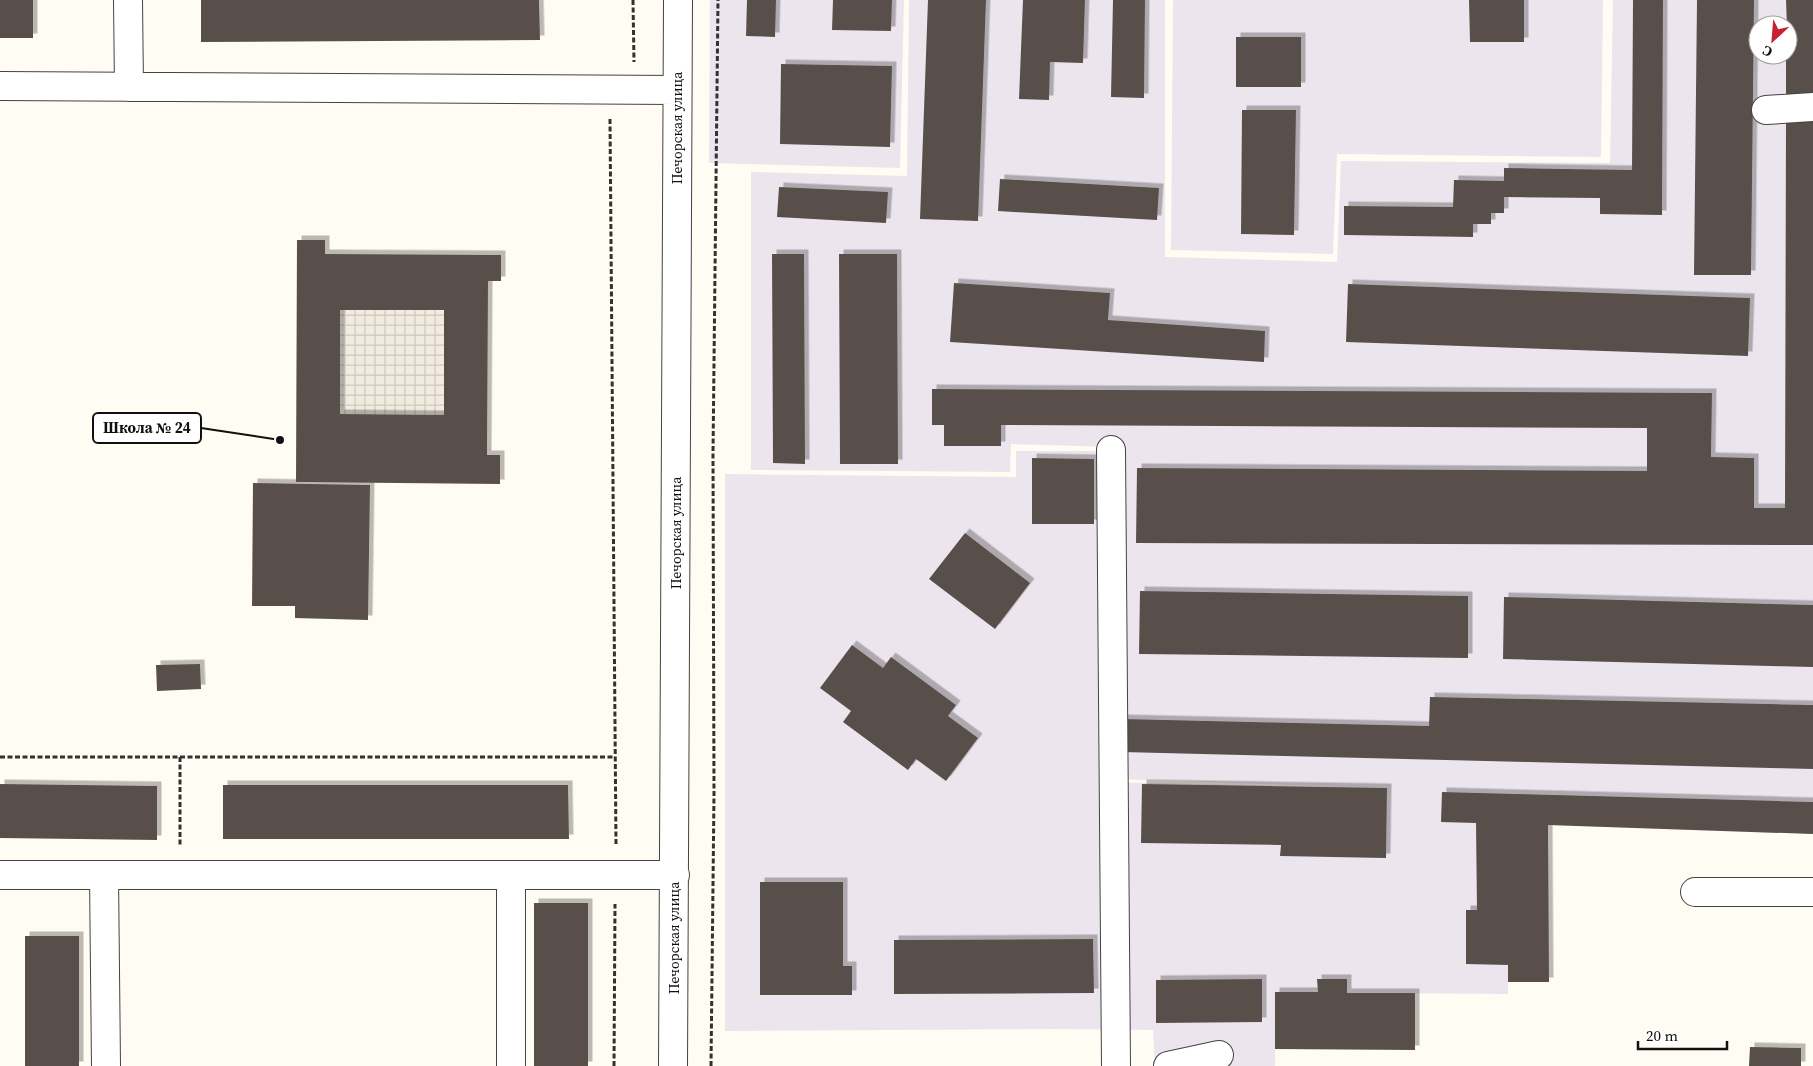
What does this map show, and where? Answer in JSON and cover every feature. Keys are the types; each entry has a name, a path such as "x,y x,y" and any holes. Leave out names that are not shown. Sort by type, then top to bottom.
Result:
{"street":[{"path":"128,0 129,87"},
{"name":"Печорская улица","path":"674,1066 678,0"},
{"path":"0,86 677,90"},
{"path":"1766,110 1813,107"},
{"path":"1110,450 1116,1066"},
{"path":"104,874 106,1066"},
{"path":"0,875 674,875"},
{"path":"511,875 511,1066"},
{"path":"1695,892 1813,892"},
{"path":"1168,1066 1219,1055"}],"path":[{"path":"614,1066 615,758 622,90 633,0"},
{"path":"711,1066 714,794 713,454 718,0"},
{"path":"0,757 615,758"},
{"path":"180,757 180,875"}],"shaded area":[{"path":"710,0 904,0 900,168 709,163"},
{"path":"909,0 1165,0 1165,257 1337,262 1341,161 1610,163 1613,0 1813,0 1813,834 1548,825 1549,982 1508,982 1508,994 1347,993 1347,979 1318,979 1318,992 1276,1012 1275,1066 1155,1066 1153,1030 725,1031 725,474 1016,477 1016,451 1102,451 1103,782 1345,787 1119,779 1116,447 1011,444 1010,472 751,470 751,172 907,176"},
{"path":"1173,0 1603,0 1601,157 1337,154 1333,254 1171,250"},
{"path":"340,310 444,310 444,415 340,414"}],"building":[{"path":"0,0 33,0 33,38 0,38"},
{"path":"201,0 539,0 540,40 201,42"},
{"path":"747,0 776,0 775,37 746,36"},
{"path":"833,0 892,0 891,31 832,30"},
{"path":"928,0 986,0 978,221 920,219"},
{"path":"1023,0 1085,0 1083,63 1050,62 1049,100 1019,99"},
{"path":"1113,0 1145,0 1144,98 1111,97"},
{"path":"1469,0 1524,0 1524,42 1470,42"},
{"path":"1633,0 1663,0 1662,215 1600,214 1600,198 1504,197 1504,213 1491,213 1491,224 1473,224 1473,237 1344,235 1344,206 1453,207 1454,180 1504,181 1504,168 1632,170"},
{"path":"1697,0 1754,0 1754,15 1748,15 1748,65 1753,65 1751,275 1694,275"},
{"path":"1786,0 1813,0 1813,94 1786,94 1786,65 1798,65 1798,15 1787,15"},
{"path":"1236,37 1301,37 1301,87 1236,87"},
{"path":"781,64 892,66 890,147 780,144"},
{"path":"1242,110 1296,110 1294,235 1241,234"},
{"path":"1786,120 1813,121 1813,545 1136,543 1137,468 1647,471 1647,428 1001,425 1001,446 944,446 944,425 932,425 932,389 1712,393 1711,457 1754,458 1754,508 1785,508"},
{"path":"1000,179 1159,188 1157,220 998,211"},
{"path":"779,187 888,192 886,223 777,217"},
{"path":"297,240 325,240 325,254 501,255 501,281 488,281 487,455 500,455 500,484 296,482","holes":["340,310 444,310 444,415 340,414"]},
{"path":"772,254 804,254 805,464 773,463"},
{"path":"839,254 897,254 898,464 840,464"},
{"path":"954,283 1110,293 1108,320 1265,331 1264,362 950,342"},
{"path":"1348,284 1750,298 1748,356 1346,342"},
{"path":"1032,458 1094,459 1094,524 1032,524"},
{"path":"253,483 370,485 368,620 295,618 295,606 252,606"},
{"path":"965,533 1030,583 995,629 929,579"},
{"path":"1140,591 1468,596 1468,658 1139,654"},
{"path":"1504,597 1813,605 1813,667 1503,659"},
{"path":"852,645 883,668 891,657 956,705 948,716 978,738 946,781 916,759 908,770 843,722 851,711 820,688"},
{"path":"200,664 201,689 157,691 156,665"},
{"path":"1430,697 1813,705 1813,769 1122,752 1123,719 1429,726"},
{"path":"0,784 157,786 157,840 0,838"},
{"path":"1142,784 1387,788 1386,858 1280,856 1281,845 1141,843"},
{"path":"223,785 568,785 569,839 223,839"},
{"path":"1442,792 1813,802 1813,834 1548,825 1549,982 1508,982 1508,965 1466,964 1466,910 1477,910 1476,823 1441,822"},
{"path":"760,882 843,882 843,966 852,966 852,995 760,995"},
{"path":"534,903 588,903 588,1066 534,1066"},
{"path":"25,936 79,936 79,1066 25,1066"},
{"path":"1093,939 1094,993 894,994 894,940"},
{"path":"1262,979 1262,1022 1156,1023 1156,980"},
{"path":"1317,979 1347,979 1347,993 1415,993 1415,1050 1275,1049 1275,992 1318,992"},
{"path":"1750,1047 1801,1048 1801,1066 1749,1066"}],"place":[{"name":"Школа № 24","path":"280,440"}]}
